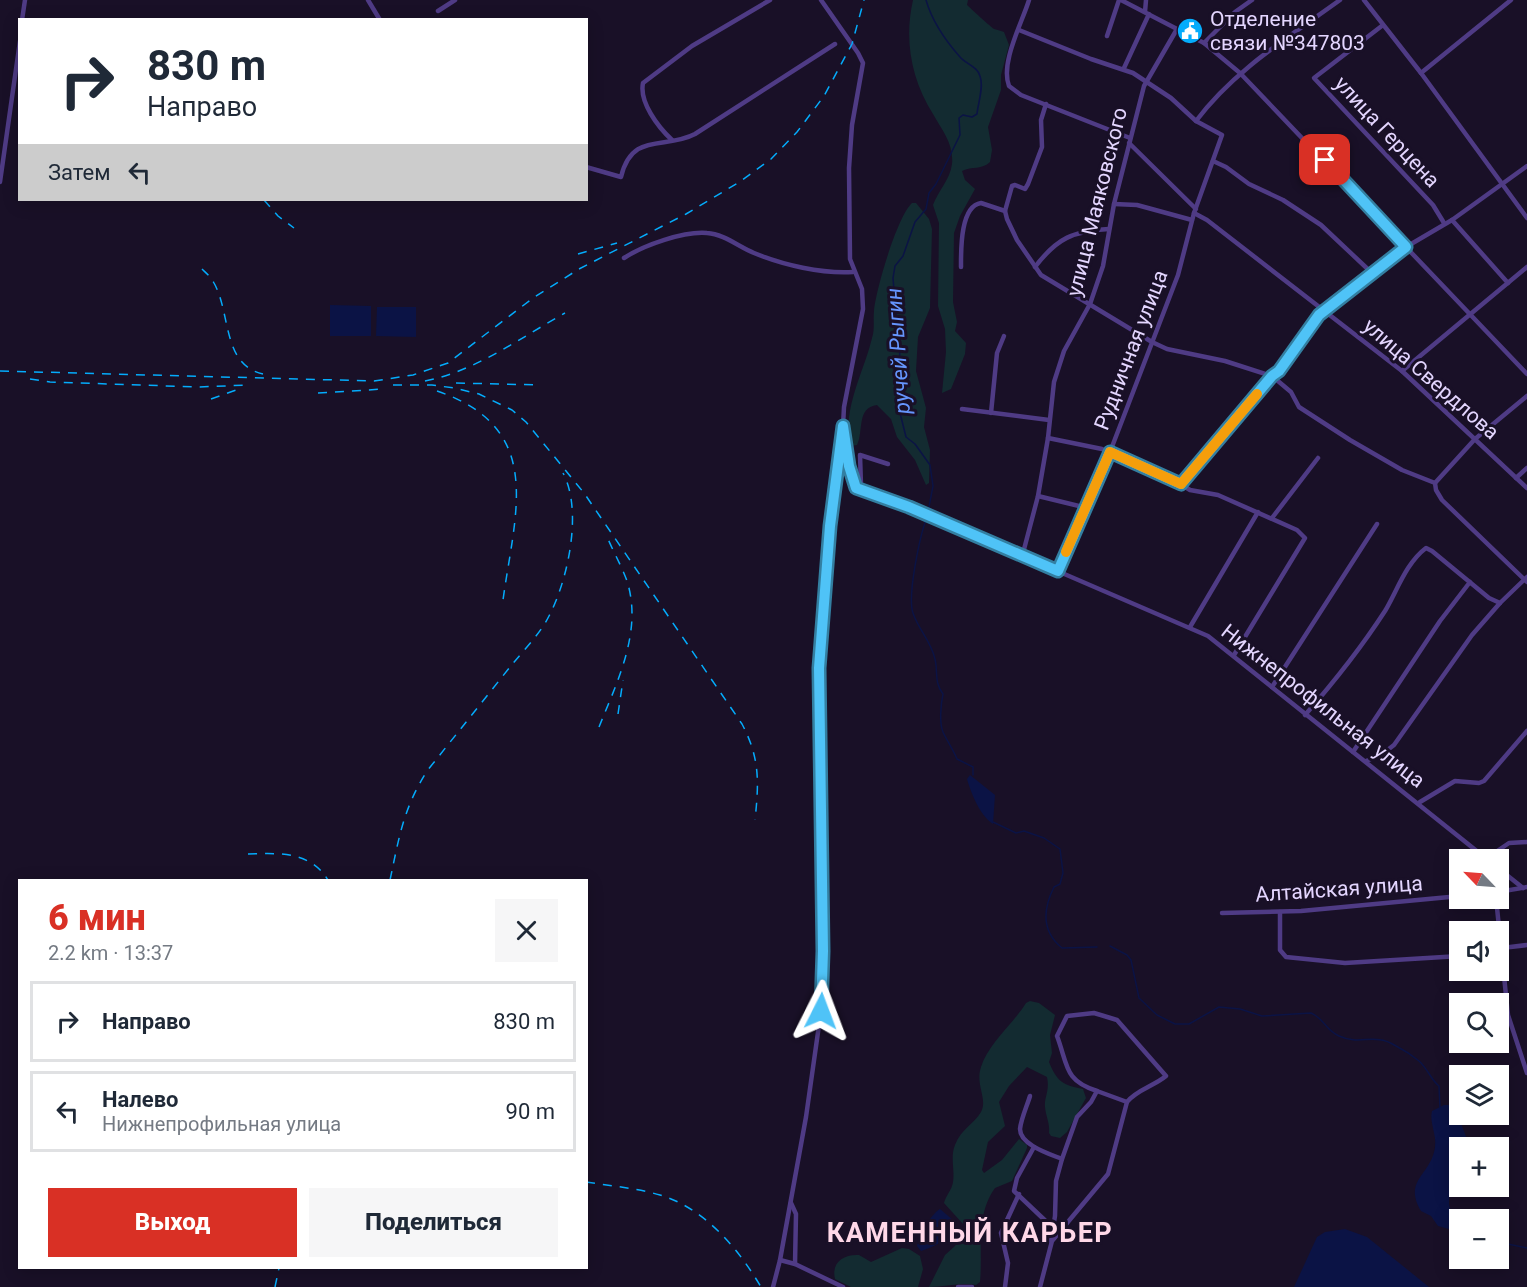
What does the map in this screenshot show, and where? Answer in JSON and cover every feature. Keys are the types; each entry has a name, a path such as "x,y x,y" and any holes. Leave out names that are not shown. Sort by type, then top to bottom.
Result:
{"street":[{"path":"22,18 25,0"},
{"path":"368,0 379,18"},
{"path":"438,11 455,0"},
{"path":"672,140 662,130 644,98 643,83 692,46 770,0"},
{"path":"772,1287 780,1260 791,1203 816,1055 822,1000 819,668 830,526 844,407 864,309 862,289 849,259 849,145 863,63 822,0"},
{"path":"1029,0 1019,30 1091,59 1124,68 1171,98 1196,121 1240,73 1340,0"},
{"path":"1107,36 1120,0 1204,43 1240,73 1309,143 1527,374"},
{"path":"1128,3 1134,0"},
{"path":"1124,68 1147,13 1146,0"},
{"path":"1204,43 1235,12 1252,0"},
{"path":"1364,0 1527,218"},
{"path":"1420,73 1511,0"},
{"name":"улица Герцена","path":"1383,25 1314,78 1433,205 1444,223"},
{"name":"улица Маяковского","path":"1022,556 1038,496 1048,438 1054,382 1059,364 1090,304 1103,266 1114,204 1146,82 1177,29"},
{"name":"улица Свердлова","path":"1019,30 1008,59 1007,72 1010,86 1017,92 1130,141 1195,211 1402,371 1527,488"},
{"path":"588,168 621,177 626,160 630,155 648,145 688,138 835,44"},
{"path":"0,182 18,55"},
{"path":"1046,104 1041,120 1042,147 1028,184 1025,189 1013,185 1005,211 1017,240 1046,279 1167,349 1225,361 1272,376 1292,392 1299,406 1350,440 1402,470 1435,483"},
{"name":"Рудничная улица","path":"1058,571 1110,452 1178,275 1192,220 1222,135 1196,121"},
{"path":"1213,161 1249,184 1283,200 1321,225 1373,274"},
{"path":"1181,484 1272,376 1279,371 1319,315 1406,247 1452,220 1527,166"},
{"path":"961,267 961,246 966,217 970,208 981,202 1005,211"},
{"path":"1114,204 1137,205 1192,220"},
{"path":"1452,220 1508,282"},
{"path":"1035,267 1056,244 1070,235 1109,229"},
{"path":"624,258 649,245 685,235 709,233 754,253 782,262 842,273 853,272"},
{"path":"1402,371 1527,267"},
{"path":"991,413 997,353 1004,336"},
{"path":"1435,483 1475,439 1527,396"},
{"path":"962,409 1049,420"},
{"path":"843,426 852,478 859,489"},
{"path":"1048,438 1110,452 1196,492 1218,495 1272,518 1297,530 1305,538 1234,655"},
{"path":"859,489 861,485 860,455 888,464"},
{"path":"1272,518 1317,458"},
{"path":"1516,478 1527,468"},
{"path":"1366,761 1394,746 1467,642 1500,603 1526,580 1442,500 1435,483"},
{"name":"Нижнепрофильная улица","path":"859,489 933,517 1208,636 1305,715 1420,802 1476,849"},
{"path":"1038,496 1087,508"},
{"path":"1190,627 1258,512"},
{"path":"1272,687 1377,524"},
{"path":"1305,715 1349,664 1386,610 1402,578 1426,548 1489,598 1500,603"},
{"path":"1353,752 1440,621 1470,582"},
{"path":"1420,802 1455,781 1479,783 1484,781 1527,730"},
{"path":"1522,736 1527,741"},
{"name":"Нижнепрофильная улица","path":"1501,849 1509,843 1527,842"},
{"path":"1509,876 1525,888"},
{"path":"1509,890 1525,888"},
{"name":"Алтайская улица","path":"1222,913 1280,912 1449,897"},
{"path":"1280,912 1280,945 1283,954 1294,959 1345,963 1449,957"},
{"path":"1509,950 1527,945"},
{"path":"1504,981 1508,1015 1524,1051 1527,1072"},
{"path":"1051,1243 1108,1174 1127,1102 1132,1095 1155,1085 1166,1076 1116,1020 1094,1013 1067,1016 1057,1036 1067,1068 1075,1082 1127,1102"},
{"path":"1041,1287 1051,1243 1055,1216 1056,1181 1062,1159 1077,1117 1091,1102 1097,1091"},
{"path":"1030,1096 1020,1132 1034,1147 1062,1159"},
{"path":"1034,1147 1014,1186 1014,1191 1052,1227"},
{"path":"1005,1287 1008,1263 1001,1233 1018,1194"},
{"path":"791,1203 796,1214 795,1264"},
{"path":"780,1260 795,1264 843,1287"},
{"path":"958,1287 972,1287"}],"green space":[{"path":"913,0 968,0 967,5 994,29 1004,32 1009,45 1001,75 1001,90 988,127 992,150 990,162 984,166 962,171 965,180 975,189 960,216 954,233 953,302 957,322 955,331 966,343 965,354 951,389 942,393 946,352 945,329 938,306 939,223 933,205 949,175 952,157 947,138 919,87 911,59 909,30"},
{"path":"912,203 916,203 929,219 932,229 930,308 918,337 916,371 926,408 924,427 930,450 929,483 926,485 915,460 897,437 891,419 877,405 870,407 863,415 857,445 851,446 849,433 851,405 873,335 874,311 883,271 900,223"},
{"path":"1030,1001 1039,1003 1055,1015 1050,1035 1052,1053 1049,1062 1055,1074 1062,1082 1083,1089 1086,1098 1067,1132 1060,1138 1051,1136 1049,1133 1045,1107 1047,1077 1027,1067 1009,1086 999,1102 1005,1126 988,1142 982,1170 984,1173 1002,1160 1019,1139 1027,1145 1027,1148 1012,1181 995,1188 985,1210 981,1234 980,1282 976,1285 929,1287 945,1255 955,1246 964,1230 963,1224 944,1203 953,1182 955,1145 983,1107 979,1080 981,1067 989,1050"},
{"path":"902,1248 909,1249 920,1256 923,1269 918,1287 851,1287 835,1279 837,1264 848,1256 859,1255 871,1262"}],"shaded area":[{"path":"330,305 371,306 371,336 330,336"},
{"path":"377,307 416,307 416,337 376,336"},
{"path":"970,775 995,795 993,824 980,810 967,779"},
{"path":"1449,1105 1449,1125 1462,1125 1466,1137 1449,1137 1449,1229 1438,1226 1431,1216 1421,1211 1416,1200 1416,1184 1429,1165 1435,1147 1432,1111"},
{"path":"940,1209 954,1221 951,1232 942,1241 921,1251 917,1246 920,1236 929,1220"},
{"path":"1345,1229 1367,1237 1429,1287 1294,1287 1317,1237 1325,1232"}],"waterway":[{"name":"ручей Рыгин","path":"926,0 949,44 960,57 977,70 981,85 977,114 972,117 963,115 959,118 960,135 936,184 929,193 926,209 915,222 903,256 895,266 893,278 900,331 899,409 906,437 915,444 930,465 933,486 928,512"},
{"name":"ручей Рыгин","path":"927,517 913,580 913,613 931,646 935,659 937,681 943,694 941,708 943,732 957,759 973,767 973,775"},
{"name":"ручей Рыгин","path":"993,822 1016,833 1024,831 1044,838 1060,849 1063,873 1060,884 1054,887 1050,895 1046,911 1047,927 1062,948 1097,947"},
{"name":"ручей Рыгин","path":"1110,946 1127,955 1131,960 1139,998 1157,1015 1175,1024 1189,1024 1219,1007 1240,1009 1262,1016 1311,1013 1339,1036 1354,1040 1381,1040 1414,1057 1439,1086 1440,1108"},
{"name":"ручей Рыгин","path":"1509,1244 1527,1248"}],"railway":[{"path":"0,371 374,381 413,375 448,363 533,298 579,269 686,214 741,181 771,159 797,132 824,96 852,44 864,0"},
{"path":"265,201 278,216 294,228"},
{"path":"578,254 617,243"},
{"path":"202,269 213,281 219,295 229,336 240,360 250,369 263,374"},
{"path":"425,381 480,362 565,313"},
{"path":"30,379 50,382 199,387 248,385"},
{"path":"456,383 541,385"},
{"path":"393,385 432,385 479,394 512,410 526,422 584,493 742,724 752,748 757,771 755,820"},
{"path":"318,393 384,389"},
{"path":"211,399 236,390"},
{"path":"437,391 472,407 495,427 509,450 515,476 516,505 503,600"},
{"path":"390,879 407,811 427,771 536,636 556,601 571,545 572,506 569,488 563,473"},
{"path":"599,727 626,656 632,619 627,581 608,539"},
{"path":"618,714 623,680"},
{"path":"248,854 282,854 303,859 321,871 327,879"},
{"path":"588,1182 660,1195 691,1209 731,1244 761,1287"},
{"path":"275,1287 279,1269"}],"slow traffic":[{"path":"1066,552 1110,452 1181,484 1257,394"}],"place":[{"name":"Отделение связи №347803","path":"1190,31"}],"district":[{"name":"КАМЕННЫЙ КАРЬЕР","path":"970,1233"}],"route":[{"path":"821,1011 823,951 819,775 820,637 830,526 843,426 849,466 856,488 909,507 1058,571 1110,452 1181,484 1272,376 1279,371 1319,315 1332,308 1406,247 1325,160"}]}
